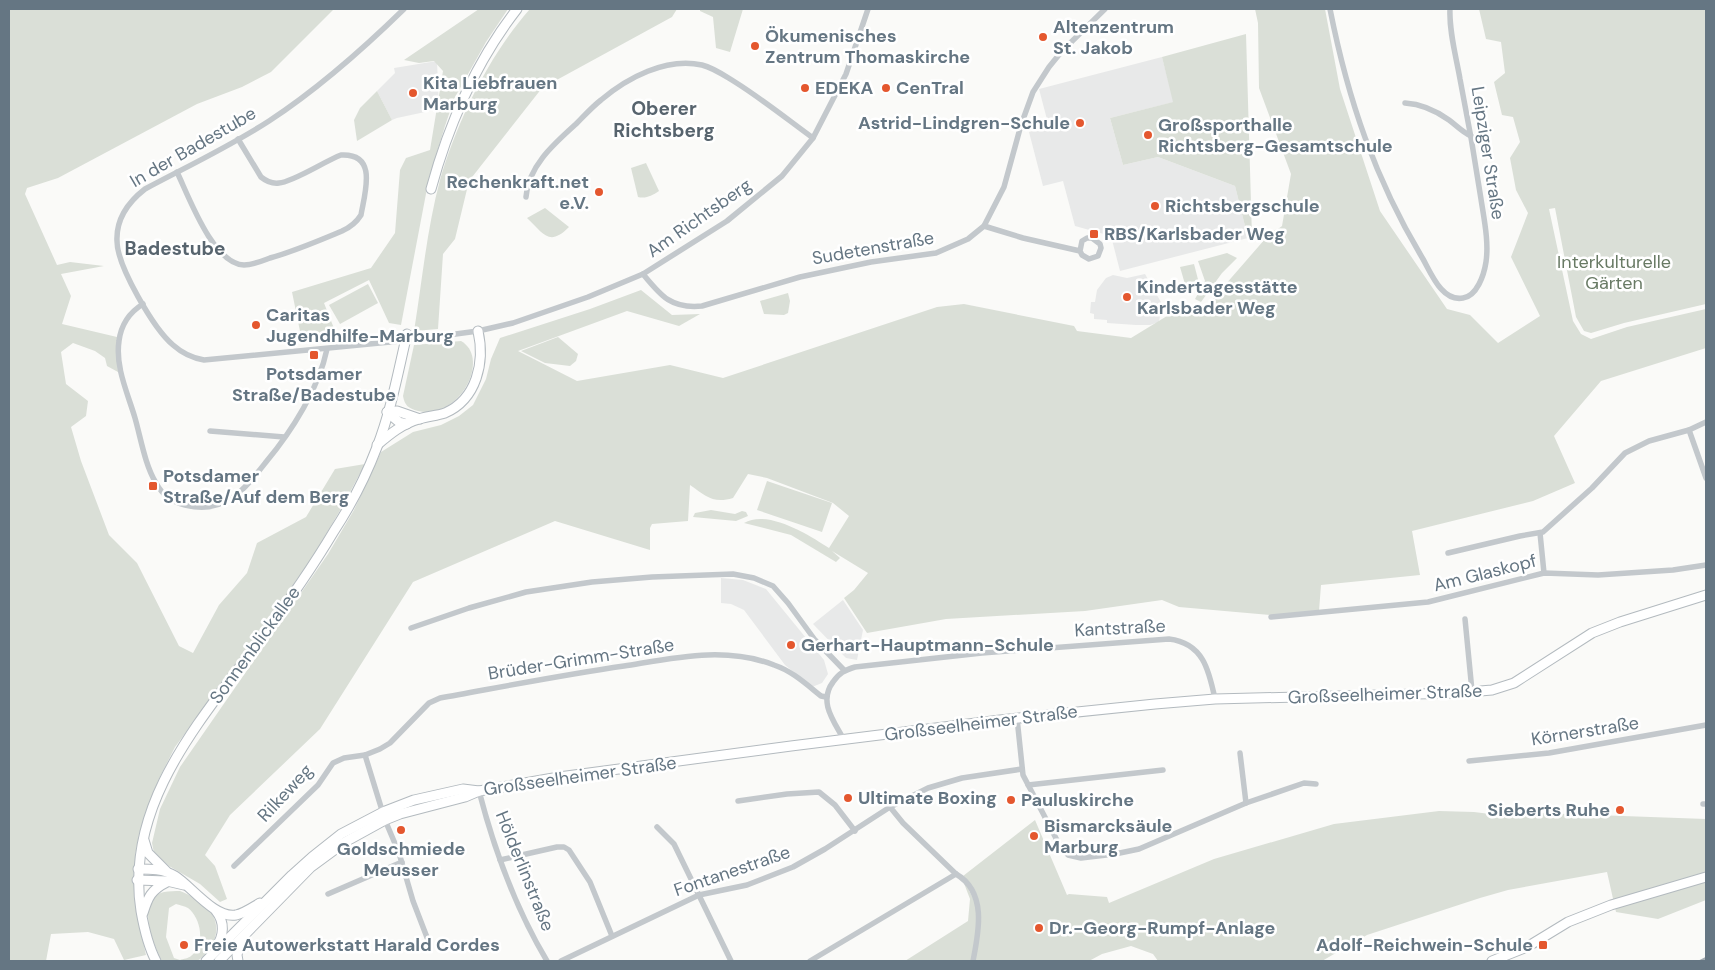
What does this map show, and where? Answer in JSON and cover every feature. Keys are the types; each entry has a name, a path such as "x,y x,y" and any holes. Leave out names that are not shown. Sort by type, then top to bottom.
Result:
{"main road":[{"path":"431,189 458,106 481,62 518,9"},
{"path":"377,446 392,432 407,424 454,408 469,392 476,381 481,364 481,344 478,331"},
{"name":"Sonnenblickallee","path":"156,961 149,945 142,916 138,880 143,839 154,801 176,756 190,734 268,629 335,530 366,472 377,446 397,379 407,334"},
{"path":"387,412 397,411 420,418"},
{"path":"387,412 399,422 407,424"},
{"name":"Großseelheimer Straße","path":"206,961 312,857 341,834 384,816 414,800 441,793 463,789 479,791 565,776 1017,718 1215,699 1492,690 1514,683 1584,637 1602,628 1706,595"},
{"path":"219,961 311,867 344,842 384,816"},
{"path":"143,839 148,853 166,872"},
{"path":"138,869 166,872 175,876 214,909 224,914 236,915 270,898"},
{"path":"1492,961 1527,947 1568,922 1611,905 1706,877"},
{"path":"138,880 167,881 187,886"},
{"path":"142,916 148,897 156,887 167,881"},
{"path":"206,961 219,943 221,936 221,919 214,909"},
{"path":"238,961 237,950 240,941"}],"street":[{"name":"In der Badestube","path":"404,9 374,39 330,77 268,121 136,196 128,204 119,222 117,242 120,261 131,284 165,338 174,347 196,359 213,360 327,349 478,331"},
{"name":"Am Richtsberg","path":"478,331 542,314 643,274 716,229 749,204 782,176 813,138 846,74 868,9"},
{"name":"Sudetenstraße","path":"643,274 660,295 672,302 686,307 702,306 800,277 871,262 936,253 968,239 984,226 1004,187 1021,125 1033,92 1049,66 1062,51 1106,9"},
{"name":"Leipziger Straße","path":"1330,9 1350,94 1381,180 1405,229 1439,286 1447,294 1457,299 1467,298 1476,288 1483,275 1486,262 1485,222 1450,28 1450,9"},
{"path":"526,197 526,184 529,178 552,146 601,100 636,77 659,67 684,63 702,65 716,70 751,92 813,138"},
{"path":"1405,103 1430,107 1450,120 1462,132 1471,136"},
{"path":"177,172 210,238 220,252 235,263 244,265 254,264 280,255 349,228 361,215 366,177 361,160 349,155 341,155 286,182 273,183 261,176 238,139"},
{"path":"984,226 1080,252"},
{"path":"143,304 132,313 122,330 119,340 119,361 152,476 164,495 179,504 199,508 210,507 228,501 251,481 284,437 308,399 324,366 327,349"},
{"path":"1448,553 1540,533 1592,488 1625,453 1649,441 1689,430 1706,422"},
{"path":"1689,430 1706,478"},
{"path":"210,431 284,437"},
{"path":"1540,533 1544,573"},
{"name":"Am Glaskopf","path":"1271,618 1428,602 1544,573 1598,575 1673,570 1706,565"},
{"path":"412,628 469,608 526,592 592,582 652,577 733,574 754,578 773,586 815,640 844,670 831,684 826,697 830,714 844,740"},
{"path":"1465,619 1472,692"},
{"name":"Kantstraße","path":"844,670 855,667 982,653 1169,639 1180,640 1201,656 1210,673 1215,699"},
{"name":"Brüder-Grimm-Straße","path":"365,755 390,742 424,706 440,698 579,672 698,655 723,654 773,664 788,670 821,696 826,697"},
{"path":"1017,718 1022,769 1028,785 1065,853 1072,857 1099,857 1139,849 1246,803 1304,783 1316,784"},
{"name":"Körnerstraße","path":"1469,761 1549,753 1706,725"},
{"path":"1240,753 1246,803"},
{"path":"365,755 384,816 402,862 413,901 428,940"},
{"name":"Rilkeweg","path":"234,866 318,785 333,763 344,758 365,755"},
{"name":"Fontanestraße","path":"561,961 700,895 747,885 793,867 890,807 928,788 945,783 1022,769"},
{"path":"1028,785 1163,770"},
{"name":"Hölderlinstraße","path":"479,791 500,860 547,961"},
{"path":"738,802 787,794 819,792 835,806 854,831"},
{"path":"890,807 902,823 956,874 965,879 972,888 978,901 973,961"},
{"path":"657,827 674,844 731,961"},
{"path":"500,860 558,847 569,850 590,882 612,936"},
{"path":"328,894 402,862"},
{"path":"810,961 956,874"}],"shaded area":[{"path":"1162,57 1174,102 1110,118 1123,165 1158,157 1235,186 1248,238 1120,271 1111,236 1075,226 1063,181 1043,186 1029,132 1049,127 1039,89"},
{"path":"437,61 439,109 392,120 377,91 395,73 394,68"},
{"name":"Kindertagesstätte Karlsbader Weg","path":"1145,274 1162,304 1159,322 1150,325 1136,325 1107,323 1107,320 1094,319 1094,314 1090,313 1091,302 1095,302 1097,290 1106,278 1113,275 1127,278"},
{"name":"Gerhart-Hauptmann-Schule","path":"721,578 743,580 766,589 824,660 828,674 822,683 812,687 785,665 744,610 731,604 721,603"},
{"path":"843,600 863,630 857,660 846,658 813,624"}],"green space":[{"path":"9,9 334,9 271,72 242,87 197,104 58,178 27,188 25,194 57,265 70,262 104,266 61,274 71,296 62,324 117,337 118,372 107,366 105,358 95,351 73,343 61,352 66,384 88,401 86,416 71,427 81,461 109,535 137,563 179,646 193,653 219,605 247,573 257,543 306,517 335,469 365,464 315,553 273,615 175,747 158,781 139,834 135,856 135,904 146,955 124,960 114,939 88,932 51,934 46,961 9,961"},
{"path":"479,9 508,9 486,42 454,99 429,178 401,325 389,323 369,280 324,303 337,336 301,336 292,292 371,268 395,233 400,170 406,158 430,150 443,71 434,61 419,63 404,60"},
{"path":"530,9 677,9 672,17 542,88 469,181 455,239 443,254 438,329 414,331 432,217 440,180 455,135 488,68 515,27"},
{"path":"700,9 743,9 730,52 716,48 713,17 700,11"},
{"name":"Interkulturelle Gärten","path":"1255,9 1325,9 1340,89 1380,211 1447,309 1470,315 1498,343 1540,316 1511,257 1528,213 1516,190 1510,158 1520,142 1513,117 1502,115 1494,82 1505,73 1501,42 1486,39 1479,9 1706,9 1706,304 1624,323 1591,333 1584,331 1576,317 1555,208 1549,209 1573,321 1581,334 1591,339 1627,327 1706,309 1706,348 1601,381 1554,436 1575,483 1533,501 1412,531 1420,575 1321,585 1319,611 1270,615 1179,607 1162,600 1085,611 946,619 867,633 844,598 854,590 868,573 832,551 840,558 836,562 791,535 744,523 765,519 776,521 800,531 829,548 849,516 833,503 767,478 748,474 733,498 726,500 710,498 690,485 688,521 652,524 650,528 650,550 555,521 413,582 320,729 230,815 205,855 215,866 227,899 220,902 200,884 169,866 154,853 152,843 160,809 180,767 328,554 354,510 381,452 413,432 441,425 459,416 473,405 486,379 491,359 500,338 590,309 641,290 672,315 700,314 679,326 627,311 518,351 577,381 670,365 723,378 937,307 964,304 1074,326 1077,331 1131,338 1185,305 1205,308 1272,231 1282,226 1291,174 1259,88 1258,23"},
{"path":"1246,34 1252,237 1248,238 1235,186 1158,157 1123,165 1110,118 1173,102 1162,57"},
{"path":"377,91 392,120 357,141 354,120 360,108"},
{"path":"646,163 659,191 647,197 638,197 631,168"},
{"path":"545,208 569,227 556,236 551,237 542,233 527,218"},
{"path":"1227,253 1237,258 1222,273 1201,302 1195,299 1205,281 1198,261"},
{"path":"1194,264 1200,287 1187,291 1180,267"},
{"path":"368,284 378,303 340,324 329,305"},
{"path":"788,293 790,301 788,313 784,315 764,314 760,301"},
{"path":"558,337 578,354 576,361 570,366 545,363 521,351"},
{"path":"461,341 469,349 473,360 472,373 458,397 447,406 433,411 418,411 408,406 403,396 414,345"},
{"path":"767,481 832,503 822,532 757,510"},
{"path":"711,510 735,514 742,511 746,512 748,516 736,521 693,517 695,513"},
{"path":"1439,811 1498,815 1540,813 1706,819 1706,900 1658,919 1616,912 1607,872 1508,890 1480,898 1367,935 1322,961 1158,961 1153,954 1131,946 1102,954 1089,961 905,961 968,921 970,899 962,878 980,910 975,891 963,876 1035,820 1067,895 1107,897 1109,903 1214,859 1334,824"},
{"path":"180,891 197,899 204,905 214,917 216,925 216,934 212,945 202,958 194,962 162,961 151,933 148,912 150,903 155,896 164,892","holes":["176,904 187,907 192,912 199,925 200,932 199,945 196,951 190,957 180,960 174,958 166,937 169,908"]}],"railway":[{"path":"1700,961 1706,958"}],"place":[{"name":"Altenzentrum St. Jakob","path":"1043,37"},
{"name":"Ökumenisches Zentrum Thomaskirche","path":"755,46"},
{"name":"EDEKA","path":"805,88"},
{"name":"CenTral","path":"886,88"},
{"name":"Kita Liebfrauen Marburg","path":"413,93"},
{"name":"Astrid-Lindgren-Schule","path":"1080,123"},
{"name":"Großsporthalle Richtsberg-Gesamtschule","path":"1148,135"},
{"name":"Rechenkraft.net e.V.","path":"599,192"},
{"name":"Richtsbergschule","path":"1155,206"},
{"name":"RBS/Karlsbader Weg","path":"1094,234"},
{"name":"Kindertagesstätte Karlsbader Weg","path":"1127,297"},
{"name":"Caritas Jugendhilfe-Marburg","path":"256,325"},
{"name":"Potsdamer Straße/Badestube","path":"314,355"},
{"name":"Potsdamer Straße/Auf dem Berg","path":"153,486"},
{"name":"Gerhart-Hauptmann-Schule","path":"791,645"},
{"name":"Ultimate Boxing","path":"848,798"},
{"name":"Pauluskirche","path":"1011,800"},
{"name":"Sieberts Ruhe","path":"1620,810"},
{"name":"Goldschmiede Meusser","path":"401,830"},
{"name":"Bismarcksäule Marburg","path":"1034,836"},
{"name":"Dr.-Georg-Rumpf-Anlage","path":"1039,928"},
{"name":"Freie Autowerkstatt Harald Cordes","path":"184,945"},
{"name":"Adolf-Reichwein-Schule","path":"1543,945"}],"district":[{"name":"Oberer Richtsberg","path":"664,119"},
{"name":"Badestube","path":"175,248"}]}
